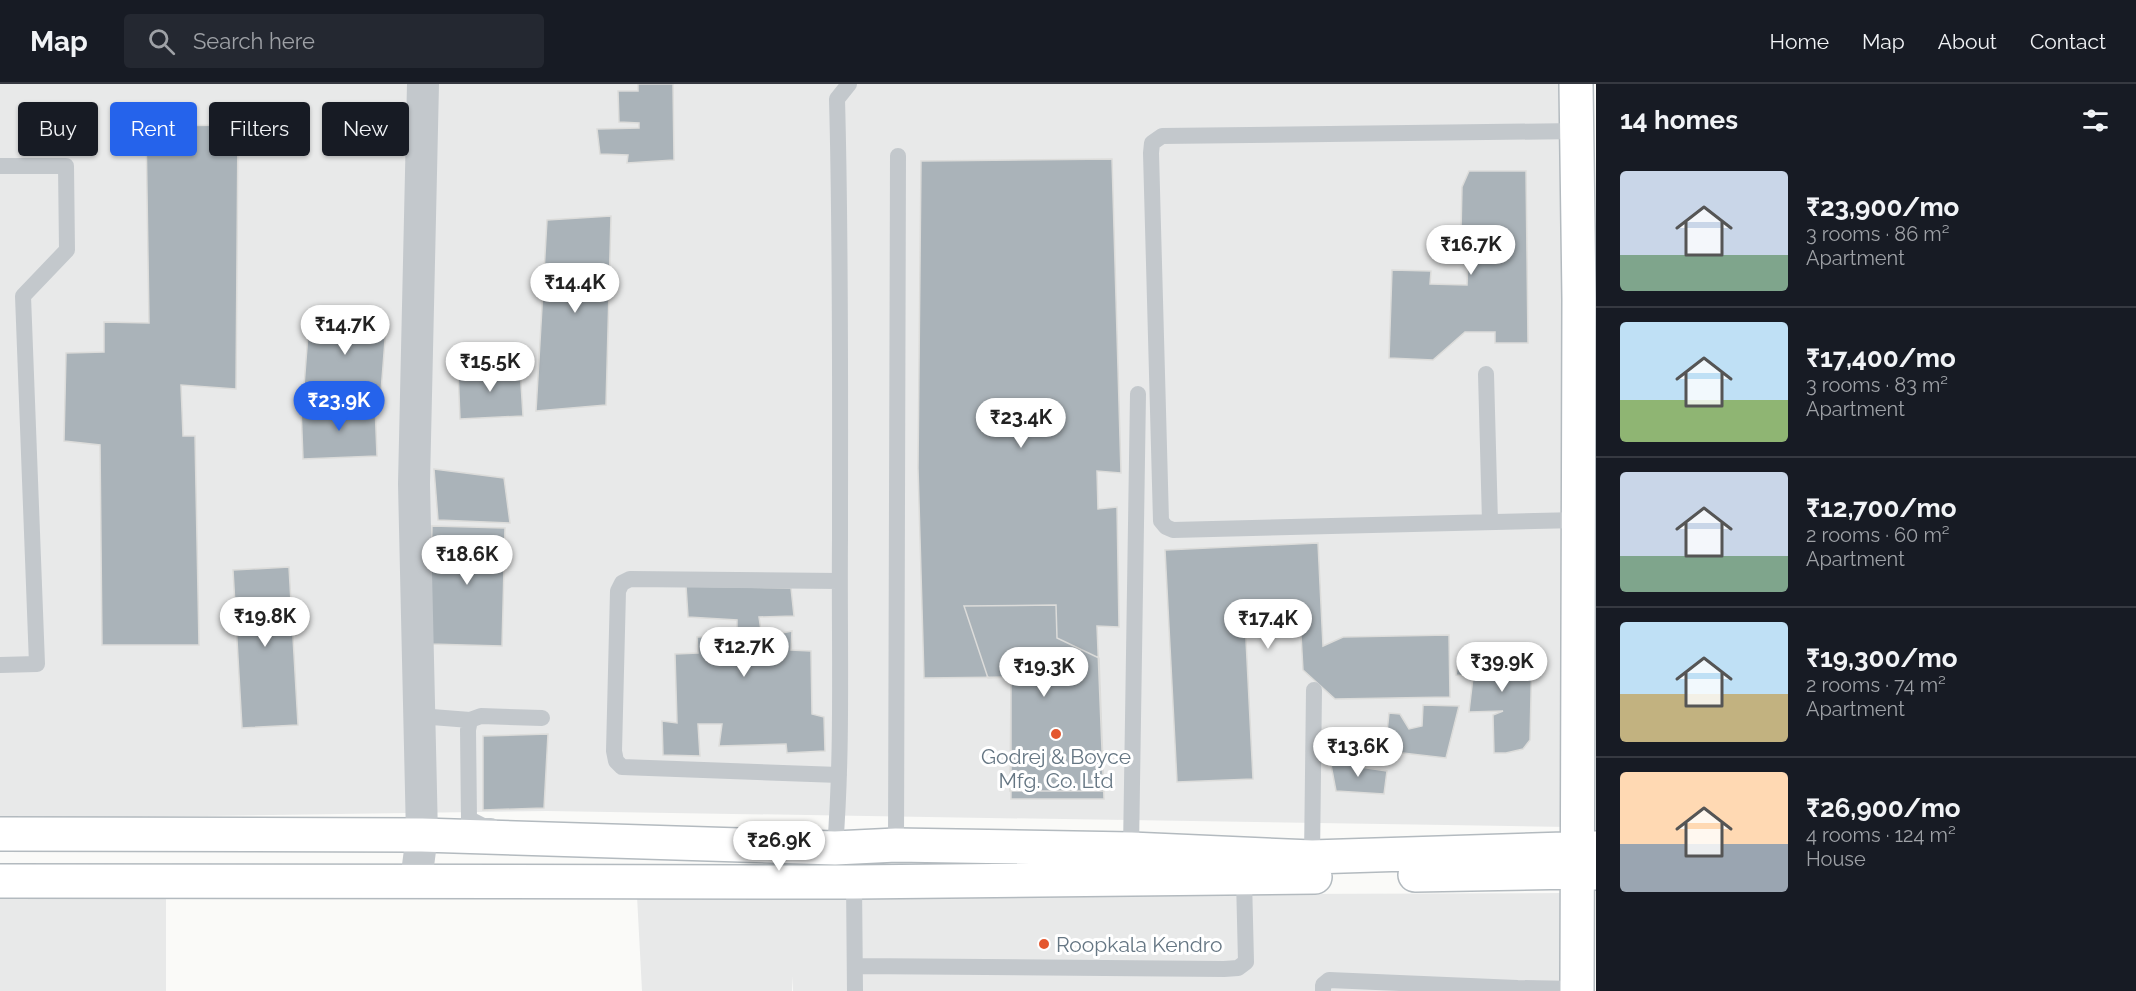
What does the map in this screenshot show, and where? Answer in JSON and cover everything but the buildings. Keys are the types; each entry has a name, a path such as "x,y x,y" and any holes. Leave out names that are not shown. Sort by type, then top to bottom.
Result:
{"main road":[{"path":"1576,84 1579,299 1578,520 1586,860 1576,990"},
{"path":"0,834 422,835 469,828 835,848 896,845 1131,849 1312,857 1586,860"},
{"path":"95,833 96,880"},
{"path":"0,881 854,882 1244,879 1586,860"}],"street":[{"path":"416,881 422,835 414,484 423,84"}],"lane":[{"path":"835,848 839,775 840,205 837,99 849,84"},
{"path":"1577,131 1162,136 1152,143 1161,520 1166,527 1173,530 1578,520"},
{"path":"896,845 898,156"},
{"path":"0,166 66,166 67,250 24,296 37,664 0,665"},
{"path":"1486,374 1490,522"},
{"path":"1131,849 1138,394"},
{"path":"839,581 630,579 622,583 618,591 614,752 616,761 621,767 839,775"},
{"path":"1312,857 1314,690"},
{"path":"419,716 471,720 482,716 542,717"},
{"path":"471,720 468,730 469,828 537,825"},
{"path":"855,966 1238,968 1246,962 1244,879"},
{"path":"854,882 855,991"},
{"path":"1323,991 1323,985 1329,980 1517,990 1576,990"}],"shaded area":[{"path":"0,84 1562,84 1567,827 547,811 0,819"},
{"path":"1565,893 1565,991 793,991 793,976 792,991 642,991 637,896"},
{"path":"166,895 166,991 0,991 0,898"}],"place":[{"name":"Godrej & Boyce Mfg. Co. Ltd","path":"1056,734"},
{"name":"Roopkala Kendro","path":"1044,944"}]}
